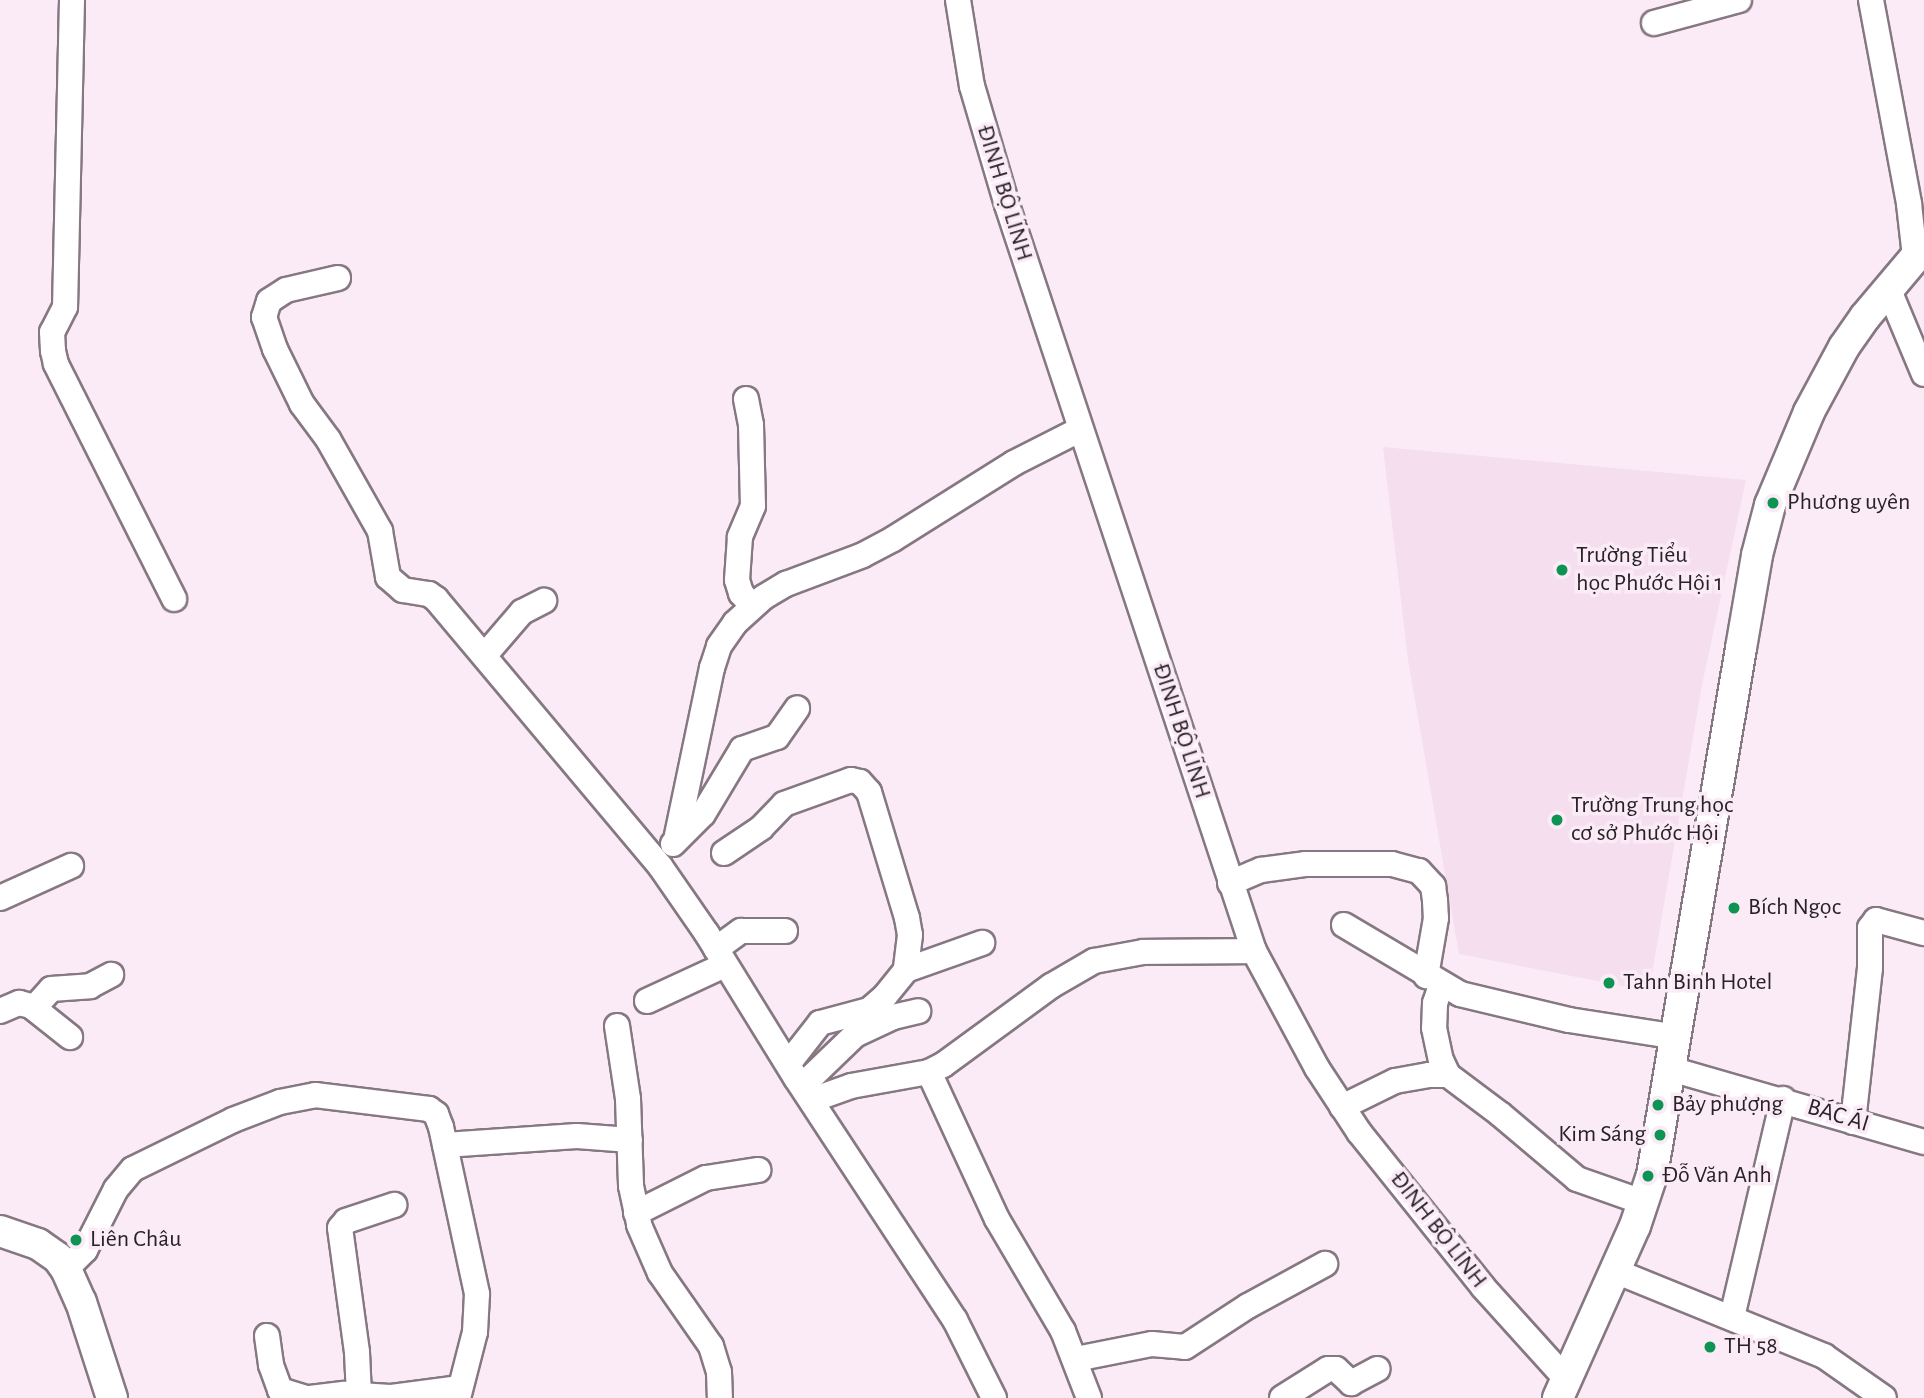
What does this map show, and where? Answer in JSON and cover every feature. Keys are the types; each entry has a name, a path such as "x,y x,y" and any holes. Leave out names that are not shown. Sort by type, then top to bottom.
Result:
{"main road":[{"path":"1563,1389 1645,1203 1671,1069 1689,943 1741,648 1770,505 1800,432 1834,364 1888,288 1919,252"},
{"path":"0,1231 38,1244 58,1258 66,1269 89,1325 112,1398"}],"street":[{"path":"72,0 65,307 52,332 53,351 56,364 174,599"},
{"name":"ĐINH BỘ LĨNH","path":"958,0 972,86 982,123 1079,430 1179,717 1254,951 1317,1068 1342,1107 1563,1389"},
{"path":"1654,23 1739,0"},
{"path":"1871,0 1919,252"},
{"path":"338,278 300,286 276,295 265,309 267,329 302,404 327,439 380,531 388,577 403,590 429,594 436,599 660,866 955,1320 994,1398"},
{"path":"1888,288 1924,374"},
{"path":"746,399 751,425 753,506 740,537 737,580 741,593 752,606"},
{"path":"676,840 685,785 719,646 725,634 752,606 786,584 863,555 893,539 1014,463 1079,430"},
{"path":"485,655 522,612 544,601"},
{"path":"660,866 676,840 703,814 742,749 777,737 797,708"},
{"path":"724,853 761,828 785,804 850,780 859,782 869,792 907,918 910,935 906,970"},
{"path":"1230,883 1261,870 1305,864 1392,864 1419,871 1433,886 1436,918 1434,1028 1441,1060 1448,1075 1500,1114 1577,1180 1645,1203"},
{"path":"0,898 71,866"},
{"path":"1853,1122 1870,968 1870,928 1876,920 1924,933"},
{"path":"1344,925 1434,981 1485,1002 1676,1037"},
{"path":"647,1001 720,957 741,931 785,930"},
{"path":"788,1064 815,1026 869,1010 885,996 906,970 982,943"},
{"path":"807,1093 929,1072 965,1051 1051,986 1094,961 1143,953 1254,951"},
{"path":"34,1008 51,989 89,986 111,975"},
{"path":"0,1011 19,1003 34,1008 71,1037"},
{"path":"807,1093 855,1035 893,1017 918,1011"},
{"path":"617,1026 636,1213 653,1261 710,1346 719,1372 720,1398"},
{"name":"BÁC ÁI","path":"1671,1069 1783,1099 1924,1142"},
{"path":"929,1072 997,1219 1063,1331 1089,1398"},
{"path":"1342,1107 1395,1081 1429,1075 1448,1075"},
{"path":"66,1269 85,1250 116,1189 133,1169 221,1125 280,1102 315,1095 429,1109 439,1120 463,1223 478,1310 472,1349 458,1393 308,1398 281,1390 271,1365 267,1336"},
{"path":"1732,1317 1783,1099"},
{"path":"445,1145 577,1136 630,1140"},
{"path":"636,1213 706,1178 758,1170"},
{"path":"359,1395 358,1352 340,1228 346,1221 394,1205"},
{"path":"1076,1359 1152,1344 1185,1347 1248,1306 1325,1264"},
{"path":"1615,1271 1824,1356 1884,1398"},
{"path":"1282,1398 1328,1369 1336,1369 1351,1383 1377,1369"}],"shaded area":[{"path":"1383,447 1746,480 1702,685 1649,991 1459,954 1408,660"}],"place":[{"name":"Phương uyên","path":"1773,503"},
{"name":"Trường Tiểu học Phước Hội 1","path":"1562,570"},
{"name":"Trường Trung học cơ sở Phước Hội","path":"1557,820"},
{"name":"Bích Ngọc","path":"1734,908"},
{"name":"Tahn Binh Hotel","path":"1609,983"},
{"name":"Bảy phượng","path":"1658,1105"},
{"name":"Kim Sáng","path":"1660,1135"},
{"name":"Đỗ Văn Anh","path":"1648,1176"},
{"name":"Liên Châu","path":"76,1240"},
{"name":"TH 58","path":"1710,1347"}]}
